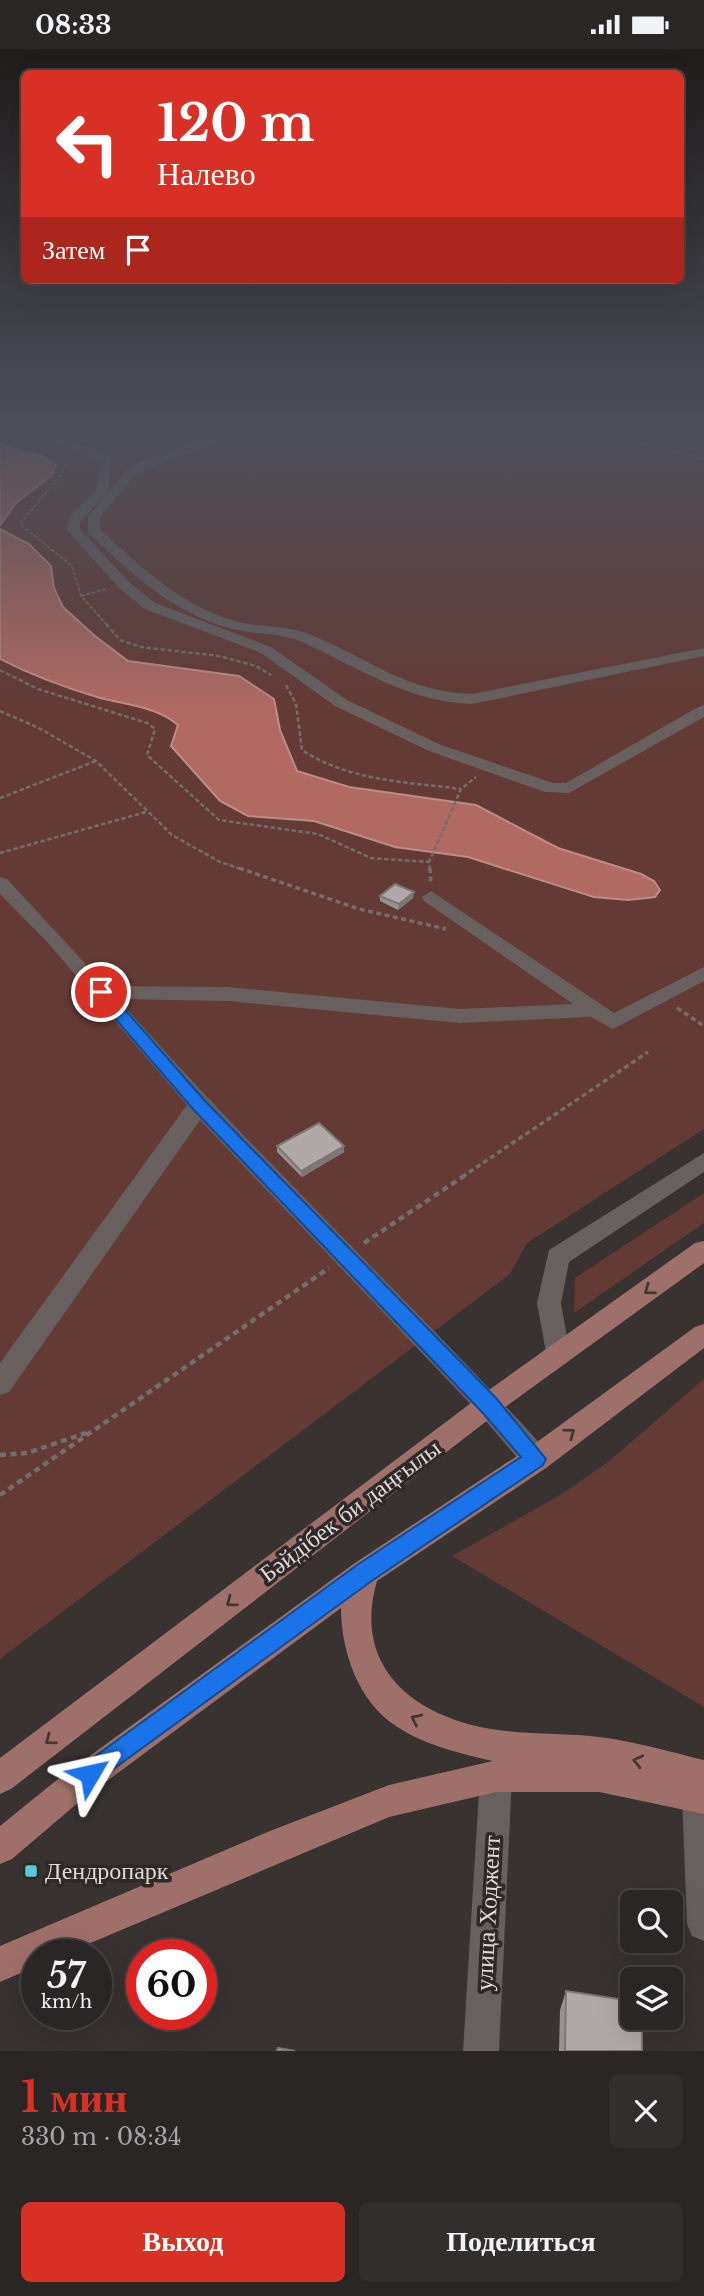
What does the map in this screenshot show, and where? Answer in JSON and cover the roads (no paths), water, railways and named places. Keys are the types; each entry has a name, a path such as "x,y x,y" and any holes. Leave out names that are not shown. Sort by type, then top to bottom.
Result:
{"main road":[{"name":"Бәйдібек би даңғылы","path":"0,1778 488,1405 704,1250"},
{"path":"0,1847 69,1790 365,1573 536,1459 704,1334"},
{"path":"365,1573 356,1603 356,1637 374,1682 407,1715 457,1737 498,1746 601,1753 702,1790"},
{"path":"0,1964 389,1801 496,1776 599,1776 702,1790"},
{"path":"0,1952 134,1907"}],"street":[{"path":"74,524 74,530 124,585 150,606 266,650 341,703 435,748 551,788 569,788 704,709"},
{"path":"93,524 93,530 149,583 205,614 227,623 267,627 296,634 410,692 443,700 472,699 704,652"},
{"path":"0,883 101,992 199,1105 488,1405 536,1459"},
{"path":"431,897 613,1022 704,973"},
{"path":"101,992 228,994 460,1016 595,1010"},
{"path":"0,1384 199,1105"},
{"path":"557,1355 550,1303 558,1257 704,1161"},
{"name":"улица Ходжент","path":"481,2051 496,1776"},
{"path":"702,1790 704,1924"}],"place":[{"name":"Дендропарк","path":"31,1871"}]}
